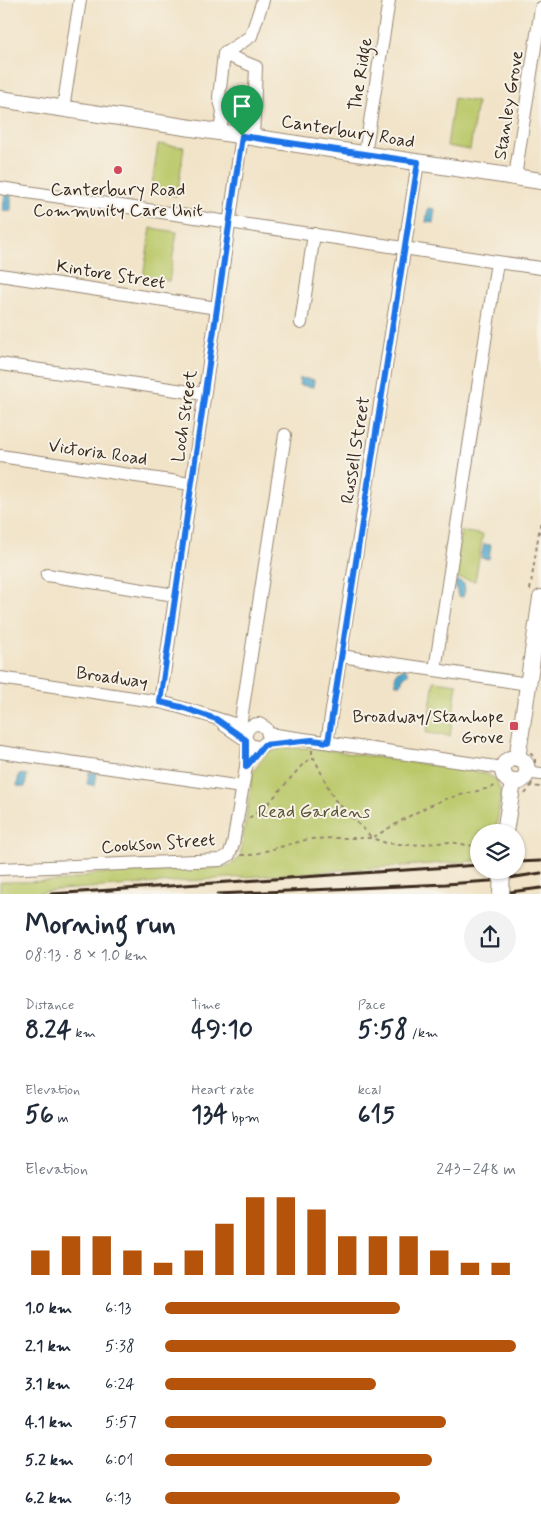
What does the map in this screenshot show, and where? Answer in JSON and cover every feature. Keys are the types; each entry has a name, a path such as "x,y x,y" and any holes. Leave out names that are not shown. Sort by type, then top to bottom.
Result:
{"main road":[{"name":"Canterbury Road","path":"0,99 541,181"},
{"path":"508,824 524,772 528,684 541,598"},
{"path":"503,768 505,777 524,772"},
{"path":"500,894 501,879"}],"street":[{"path":"63,109 80,0"},
{"path":"220,132 223,111 219,97 224,54 251,36 263,0"},
{"name":"The Ridge","path":"365,154 389,0"},
{"name":"Stanley Grove","path":"515,177 541,8"},
{"name":"Loch Street","path":"160,702 230,221 248,136 256,67 224,54"},
{"name":"Russell Street","path":"328,742 418,162"},
{"path":"0,188 541,268"},
{"path":"301,323 314,234"},
{"path":"435,670 498,262"},
{"name":"Kintore Street","path":"0,275 217,308"},
{"path":"0,364 204,394"},
{"name":"Cookson Street","path":"0,869 220,860 229,855 233,844 246,767 245,734 284,435"},
{"name":"Victoria Road","path":"0,456 191,484"},
{"path":"47,576 176,595"},
{"path":"341,656 528,684"},
{"name":"Broadway","path":"0,678 160,702 181,707 216,719 245,734 254,746 265,742 312,740 503,768"},
{"name":"Broadway","path":"245,734 251,725 259,724 266,728 265,742"},
{"name":"Cookson Street","path":"246,767 265,742"},
{"path":"0,752 242,786"}],"path":[{"path":"236,826 266,806 304,763 314,758 334,799 372,838"},
{"path":"536,758 541,759"},
{"path":"372,838 440,801 495,786"},
{"path":"229,855 251,855 309,839 372,838 386,843 410,845 450,842 470,845"}],"green space":[{"path":"454,98 477,102 470,150 447,146"},
{"path":"158,144 184,147 177,196 151,192"},
{"path":"151,228 177,232 169,281 143,277"},
{"path":"461,531 483,535 475,581 453,577"},
{"path":"434,681 457,684 450,736 426,733"},
{"name":"Read Gardens","path":"285,748 313,748 484,773 496,779 501,793 497,824 470,824 470,861 59,890 29,894 0,894 0,882 66,881 94,874 211,868 230,865 240,857 253,772 268,752"}],"water":[{"path":"5,194 11,195 11,211 3,210"},
{"path":"428,208 435,209 433,223 426,222"},
{"path":"300,378 314,380 313,387 299,385"},
{"path":"484,544 491,545 489,559 481,558"},
{"path":"457,580 464,584 463,597 458,596 455,583"},
{"path":"405,668 409,673 403,678 401,684 396,684 397,672"},
{"path":"89,772 97,773 95,786 87,784"},
{"path":"19,774 27,775 25,787 17,786"}],"railway":[{"path":"525,862 541,861"},
{"path":"51,894 470,866"},
{"path":"217,894 446,884 490,881 541,873"},
{"path":"495,894 541,888"}],"place":[{"name":"Canterbury Road Community Care Unit","path":"118,170"},
{"name":"Broadway/Stanhope Grove","path":"514,726"}],"route":[{"path":"242,136 418,162 328,742 312,740 264,745 246,767 248,742 246,740 216,719 160,702 242,136"}]}
